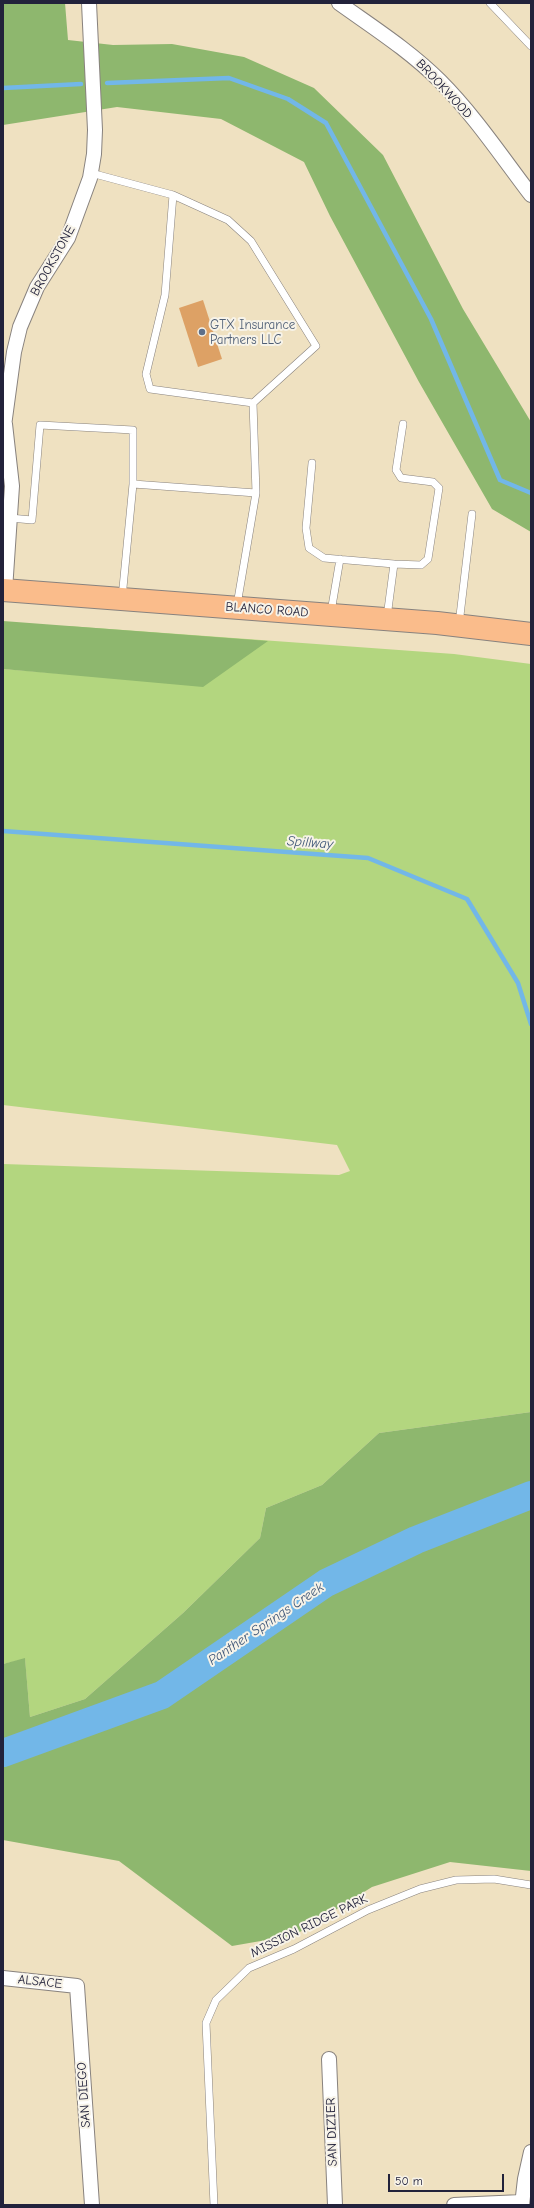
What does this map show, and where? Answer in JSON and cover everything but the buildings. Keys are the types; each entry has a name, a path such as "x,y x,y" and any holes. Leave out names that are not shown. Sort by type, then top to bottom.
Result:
{"main road":[{"name":"BLANCO ROAD","path":"4,590 331,615 531,634"}],"street":[{"name":"BROOKSTONE","path":"4,590 12,486 4,428 7,367 28,306 37,287 68,238 84,199 91,173 95,130 89,3"},
{"name":"BROOKWOOD","path":"339,3 412,55 440,82 466,110 531,195"},
{"name":"ALSACE","path":"3,1978 77,1986"},
{"name":"SAN DIEGO","path":"77,1986 92,2205"},
{"name":"SAN DIZIER","path":"329,2059 335,2205"},
{"path":"454,2205 522,2204 525,2179 531,2152"}],"lane":[{"path":"490,3 531,46"},
{"path":"91,173 173,195 228,220 251,241 316,346 253,403 256,493 236,608"},
{"path":"173,195 165,295 146,374 150,389 253,403"},
{"path":"312,463 306,528 309,548 324,558 421,565 428,559 439,488 433,482 401,478 396,470 403,424"},
{"path":"10,518 32,520 40,425 133,430 133,484 122,599"},
{"path":"133,484 256,493"},
{"path":"459,626 472,514"},
{"path":"331,615 340,559"},
{"path":"387,620 394,564"},
{"name":"MISSION RIDGE PARK","path":"214,2205 206,2023 216,2000 249,1968 294,1949 368,1910 420,1889 456,1880 494,1879 531,1884"}],"green space":[{"path":"3,3 65,3 68,40 113,45 172,44 244,57 314,88 383,155 463,309 531,422 531,532 492,509 419,382 330,216 304,162 221,119 117,107 3,125"},
{"path":"3,621 268,641 203,687 3,669"},
{"path":"68,626 454,654 531,664 531,1412 379,1433 322,1485 266,1508 260,1538 183,1613 85,1699 30,1717 25,1659 3,1664 3,1164 339,1175 350,1171 337,1145 3,1105 3,669 66,674"},
{"path":"531,1412 531,1871 450,1862 372,1887 295,1935 232,1946 119,1861 3,1840 3,1664 25,1658 30,1717 85,1699 183,1613 260,1538 266,1508 322,1485 379,1433"}],"waterway":[{"path":"107,83 229,78 288,99 326,123 431,319 500,480 531,493"},
{"path":"3,88 81,84"},
{"name":"Spillway","path":"3,831 368,858 467,899 518,983 531,1024"},
{"name":"Panther Springs Creek","path":"3,1753 162,1695 326,1583 416,1540 531,1495"}],"place":[{"name":"GTX Insurance Partners LLC","path":"202,332"}]}
